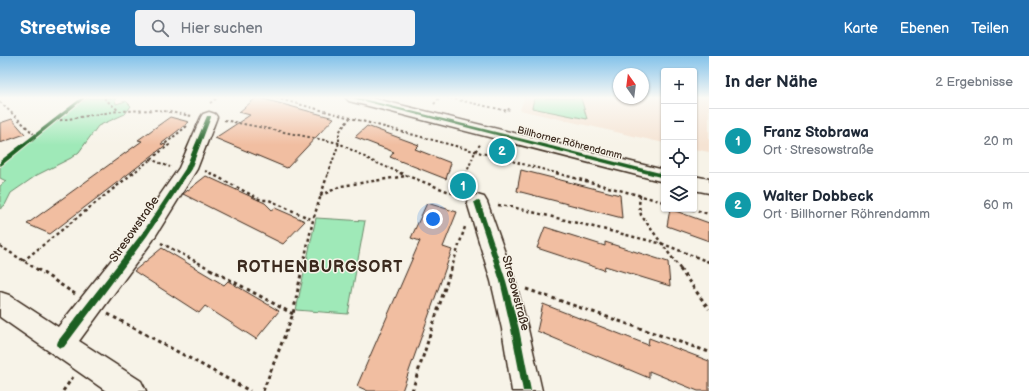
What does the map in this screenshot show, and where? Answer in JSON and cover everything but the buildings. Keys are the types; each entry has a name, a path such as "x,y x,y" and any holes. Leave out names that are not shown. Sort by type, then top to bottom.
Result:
{"street":[{"name":"Billhorner Röhrendamm","path":"416,114 661,175"},
{"name":"Stresowstraße","path":"61,344 146,234 188,169 209,117"},
{"path":"697,184 709,186"},
{"name":"Stresowstraße","path":"464,205 503,281 515,329 527,391"},
{"path":"0,303 131,391"}],"path":[{"path":"12,114 36,136"},
{"path":"55,120 100,114"},
{"path":"174,114 184,116 209,117 339,144 464,205 512,207 663,244 709,262"},
{"path":"334,114 661,201"},
{"path":"23,261 169,145 166,143 189,125 209,117"},
{"path":"263,391 293,314 313,220 339,144 339,132 350,118"},
{"path":"412,391 464,205 475,152 488,132"},
{"path":"150,159 175,169 203,170 261,200 269,200 313,220"},
{"path":"320,197 341,186 406,176"},
{"path":"640,195 639,206 641,215 709,309"},
{"path":"697,210 709,214"},
{"path":"146,234 293,314"},
{"path":"0,246 92,305 250,391"},
{"path":"503,281 709,352"}],"shaded area":[{"path":"536,114 661,114 661,142"},
{"path":"697,114 709,114 709,152 697,150"}],"green space":[{"path":"63,114 125,114 98,126 79,152 71,158 37,175 11,193 5,205 0,209 0,186 6,181 0,178 0,167"},
{"path":"560,114 585,114 587,119"},
{"path":"316,218 365,221 348,314 296,310"}],"cycle path":[{"path":"0,164 63,114"},
{"path":"416,114 661,175"},
{"path":"61,344 145,234 188,169 209,117"},
{"path":"477,202 503,281 515,329 527,391"}],"place":[{"name":"Walter Dobbeck","path":"502,151"},
{"name":"Franz Stobrawa","path":"463,186"}],"district":[{"name":"ROTHENBURGSORT","path":"320,266"}]}
